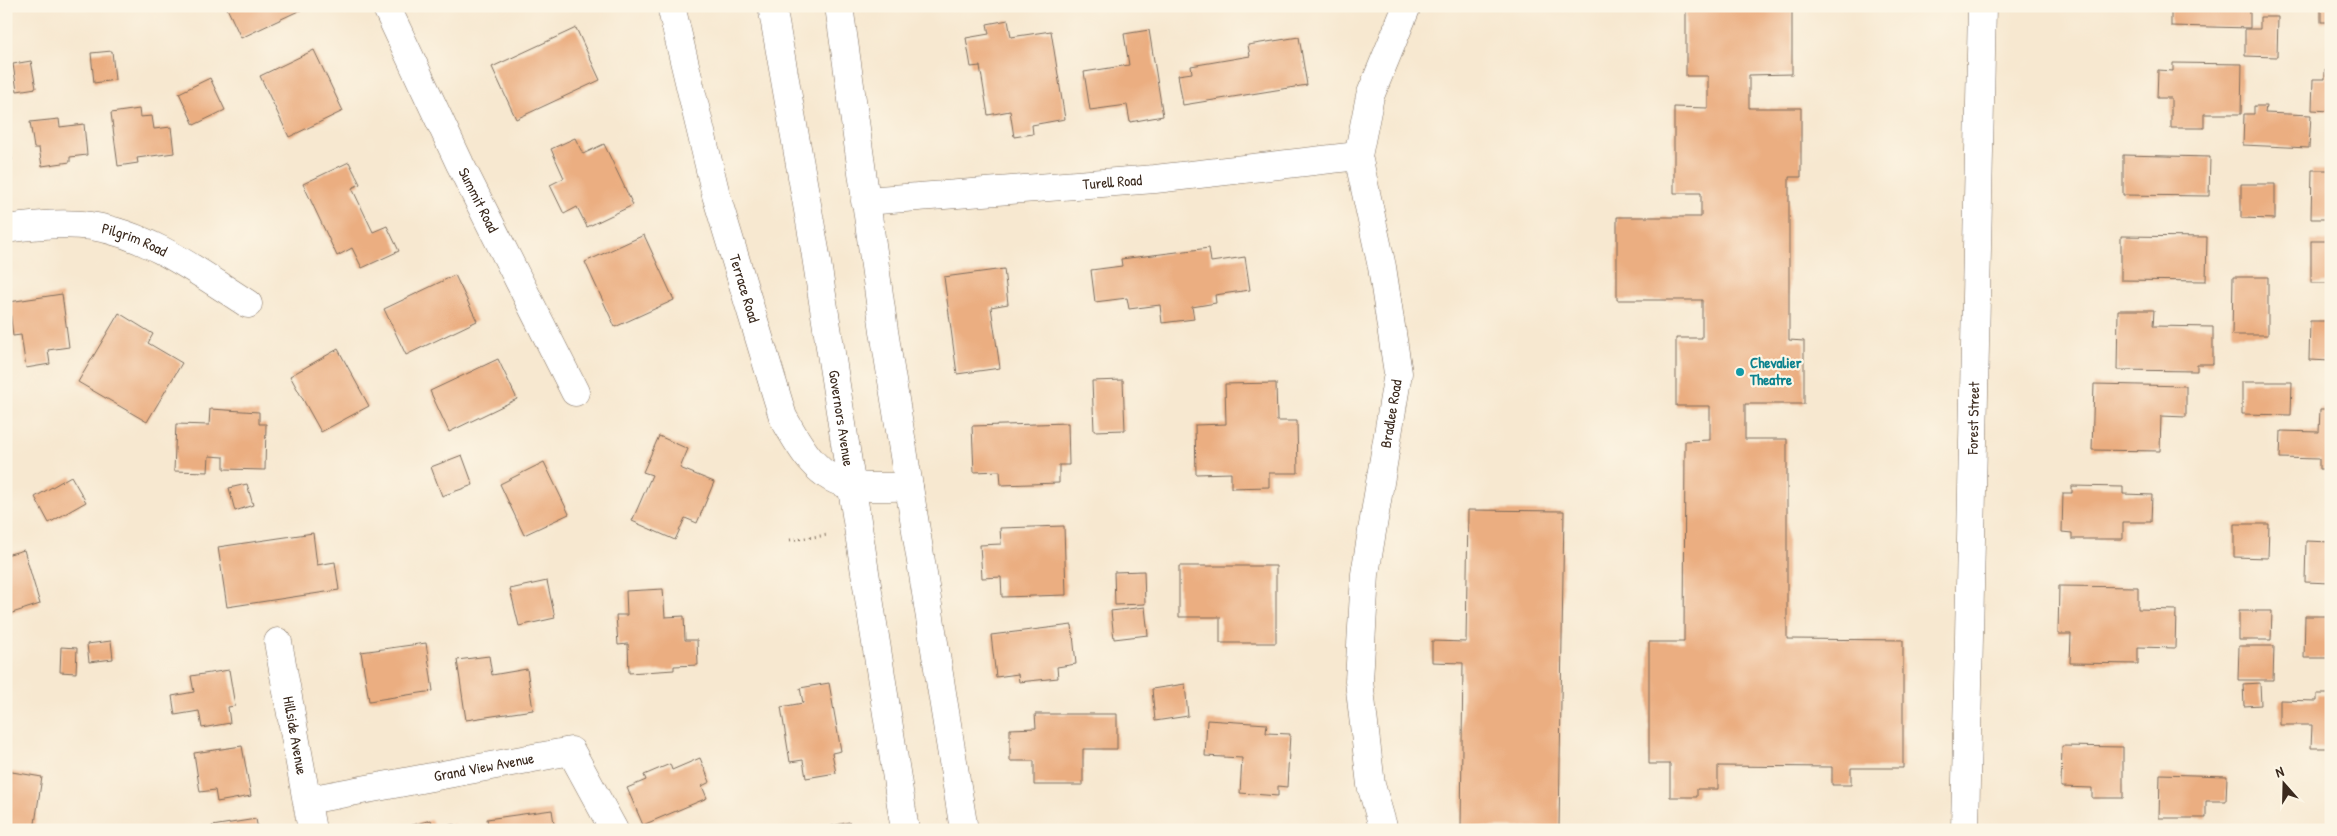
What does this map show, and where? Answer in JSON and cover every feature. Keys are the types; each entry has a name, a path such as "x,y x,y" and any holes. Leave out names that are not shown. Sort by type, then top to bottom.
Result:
{"street":[{"name":"Summit Road","path":"386,6 460,164 575,392"},
{"name":"Terrace Road","path":"671,6 716,195 783,417 800,448 825,476 851,485 909,487"},
{"name":"Governors Avenue","path":"772,6 815,250 905,830"},
{"path":"839,6 865,201 964,830"},
{"name":"Bradlee Road","path":"1384,830 1371,785 1359,681 1366,574 1398,373 1382,267 1358,156 1370,96 1407,6"},
{"name":"Forest Street","path":"1965,830 1982,6"},
{"name":"Turell Road","path":"865,201 1156,179 1358,156"},
{"name":"Pilgrim Road","path":"6,229 65,224 89,226 126,234 162,249 248,304"},
{"name":"Hillside Avenue","path":"278,642 312,830"},
{"name":"Grand View Avenue","path":"308,800 571,751 614,830"}],"path":[{"path":"790,540 858,532"}],"building":[{"path":"226,6 309,6 241,38"},
{"name":"Chevalier Theatre","path":"1686,6 1792,6 1792,74 1749,75 1749,108 1801,108 1801,177 1789,177 1789,340 1804,341 1804,404 1745,404 1745,439 1787,439 1787,639 1903,640 1903,768 1851,768 1851,785 1832,785 1832,767 1718,766 1718,789 1697,789 1697,797 1670,797 1670,764 1649,764 1649,642 1684,642 1685,441 1710,440 1710,406 1676,406 1676,338 1702,338 1702,300 1617,300 1617,217 1701,217 1701,193 1674,193 1674,107 1708,108 1708,76 1686,76"},
{"path":"2171,6 2250,6 2250,28 2171,26"},
{"path":"2321,6 2331,6 2331,22 2321,22"},
{"path":"2260,17 2278,17 2277,57 2245,56 2245,29 2260,29"},
{"path":"1008,20 1011,37 1051,31 1065,119 1032,125 1033,134 1014,137 1010,111 988,115 980,66 971,67 966,38 989,34 987,24"},
{"path":"576,28 600,80 516,119 492,67"},
{"path":"1149,30 1163,116 1130,122 1127,105 1090,110 1084,72 1129,65 1124,34"},
{"path":"1299,37 1307,85 1183,105 1178,75 1192,73 1191,66 1250,56 1248,45"},
{"path":"314,50 343,111 289,137 260,76"},
{"path":"112,51 115,80 94,83 91,53"},
{"path":"31,61 36,88 17,91 13,64"},
{"path":"2173,63 2242,64 2241,114 2204,114 2204,128 2171,128 2171,98 2157,98 2158,70 2173,71"},
{"path":"2325,70 2331,70 2331,111 2312,110 2313,79 2325,79"},
{"path":"210,78 225,110 194,125 179,93"},
{"path":"2254,106 2266,106 2265,113 2311,115 2309,148 2243,145 2244,114 2254,114"},
{"path":"139,109 140,117 152,116 154,129 171,127 174,153 137,158 138,163 118,166 111,113"},
{"path":"59,119 60,127 84,124 87,155 70,157 70,162 42,166 39,148 34,148 30,122"},
{"path":"6,130 12,160 6,161"},
{"path":"575,138 583,154 604,144 633,205 587,227 577,207 564,214 550,185 564,178 551,149"},
{"path":"2123,155 2210,157 2209,196 2123,195"},
{"path":"349,162 360,184 352,188 373,232 387,226 399,251 362,268 352,248 337,256 303,184"},
{"path":"2312,170 2331,170 2331,219 2311,219"},
{"path":"2241,184 2275,184 2275,219 2241,218"},
{"path":"644,235 674,300 615,327 585,262"},
{"path":"2121,236 2207,237 2206,281 2121,280"},
{"path":"2311,241 2331,241 2331,283 2311,283"},
{"path":"1209,248 1211,262 1245,257 1250,290 1215,295 1216,303 1192,307 1194,319 1162,323 1160,305 1129,309 1127,298 1095,302 1091,270 1122,266 1121,259"},
{"path":"1004,269 1008,304 991,307 1000,368 957,374 944,277"},
{"path":"455,275 477,321 406,355 384,309"},
{"path":"2233,277 2268,277 2268,335 2232,335"},
{"path":"62,294 69,347 48,350 50,364 26,368 21,335 13,336 9,302"},
{"path":"2118,310 2154,310 2153,326 2213,327 2213,364 2197,364 2197,371 2117,370"},
{"path":"119,313 153,334 148,343 182,363 147,422 78,382"},
{"path":"2310,321 2331,321 2331,361 2309,360"},
{"path":"338,349 369,406 321,432 290,376"},
{"path":"498,359 517,399 449,432 430,391"},
{"path":"1123,380 1125,430 1094,431 1092,381"},
{"path":"2242,382 2292,382 2291,415 2242,414"},
{"path":"1276,383 1277,421 1297,421 1298,473 1269,473 1269,487 1231,488 1231,473 1196,474 1195,425 1226,424 1225,384"},
{"path":"2094,384 2186,386 2186,417 2161,416 2160,451 2092,450"},
{"path":"210,409 259,412 259,424 266,424 265,470 224,469 224,457 209,456 208,472 174,471 176,424 209,425"},
{"path":"2320,409 2331,409 2331,469 2319,469 2319,459 2280,458 2281,431 2319,432"},
{"path":"1068,423 1069,465 1059,465 1059,483 1001,485 1000,471 974,472 972,426"},
{"path":"659,436 688,449 680,468 714,482 697,523 685,518 675,540 632,521 652,475 643,472"},
{"path":"462,455 473,485 442,496 431,467"},
{"path":"544,462 569,514 524,535 500,484"},
{"path":"71,476 86,502 49,523 35,497"},
{"path":"247,484 253,505 235,511 229,488"},
{"path":"2072,486 2123,487 2123,494 2152,495 2151,522 2123,522 2123,539 2072,539 2072,533 2062,532 2063,493 2072,493"},
{"path":"1468,510 1564,511 1559,828 1461,827 1463,663 1432,662 1432,641 1466,642"},
{"path":"2234,524 2269,524 2268,558 2234,557"},
{"path":"1064,526 1066,595 1002,597 1001,577 982,578 980,545 1001,544 1000,528"},
{"path":"313,533 317,565 335,562 339,590 227,607 218,547"},
{"path":"2306,541 2331,542 2331,583 2305,582"},
{"path":"24,550 40,604 6,615 6,555"},
{"path":"1179,566 1276,566 1276,643 1220,643 1220,617 1179,617"},
{"path":"1144,571 1145,604 1115,605 1114,572"},
{"path":"547,581 555,618 519,626 510,589"},
{"path":"2059,586 2138,587 2138,609 2176,610 2175,648 2138,647 2138,664 2070,663 2071,634 2058,634"},
{"path":"663,589 665,617 684,616 685,640 697,640 698,665 674,666 674,670 629,673 628,644 618,645 616,615 627,615 626,591"},
{"path":"1145,607 1148,635 1114,639 1111,611"},
{"path":"2239,611 2272,611 2271,640 2239,640"},
{"path":"2305,616 2331,616 2331,658 2304,658"},
{"path":"1072,625 1076,664 1057,667 1058,678 1019,682 1018,674 996,677 991,635"},
{"path":"111,641 113,659 89,662 87,644"},
{"path":"426,643 433,691 369,701 361,652"},
{"path":"2239,646 2274,646 2273,680 2238,680"},
{"path":"61,647 77,648 76,673 60,672"},
{"path":"489,656 492,675 527,669 533,710 466,720 457,660"},
{"path":"229,670 235,706 228,707 230,723 202,728 199,711 175,715 172,696 194,692 191,676"},
{"path":"829,683 841,751 832,753 836,773 806,778 803,760 790,762 781,707 803,703 800,688"},
{"path":"2260,683 2261,705 2244,706 2243,684"},
{"path":"1185,684 1188,716 1155,721 1152,689"},
{"path":"2317,694 2331,694 2331,748 2311,748 2312,725 2280,725 2280,700 2317,701"},
{"path":"1035,714 1117,714 1117,749 1083,749 1083,785 1034,785 1034,761 1010,761 1010,729 1036,728"},
{"path":"1207,720 1267,724 1266,733 1290,734 1287,787 1278,786 1278,796 1240,793 1242,758 1205,756"},
{"path":"242,746 251,796 217,802 215,790 200,792 194,753"},
{"path":"2062,746 2123,747 2123,798 2092,798 2092,788 2061,787"},
{"path":"700,758 710,782 702,786 707,798 643,825 627,788 646,780 644,775 670,764 672,770"},
{"path":"6,771 42,777 34,830 6,830"},
{"path":"2160,774 2227,776 2226,801 2206,801 2206,818 2159,818"},
{"path":"552,810 555,830 489,830 487,819"},
{"path":"256,819 258,830 212,830 212,826"},
{"path":"431,820 435,830 398,830 398,829"},
{"path":"849,822 851,830 820,830 820,829"},
{"path":"454,824 456,830 436,830 436,829"}],"place":[{"name":"Chevalier Theatre","path":"1740,372"}]}
